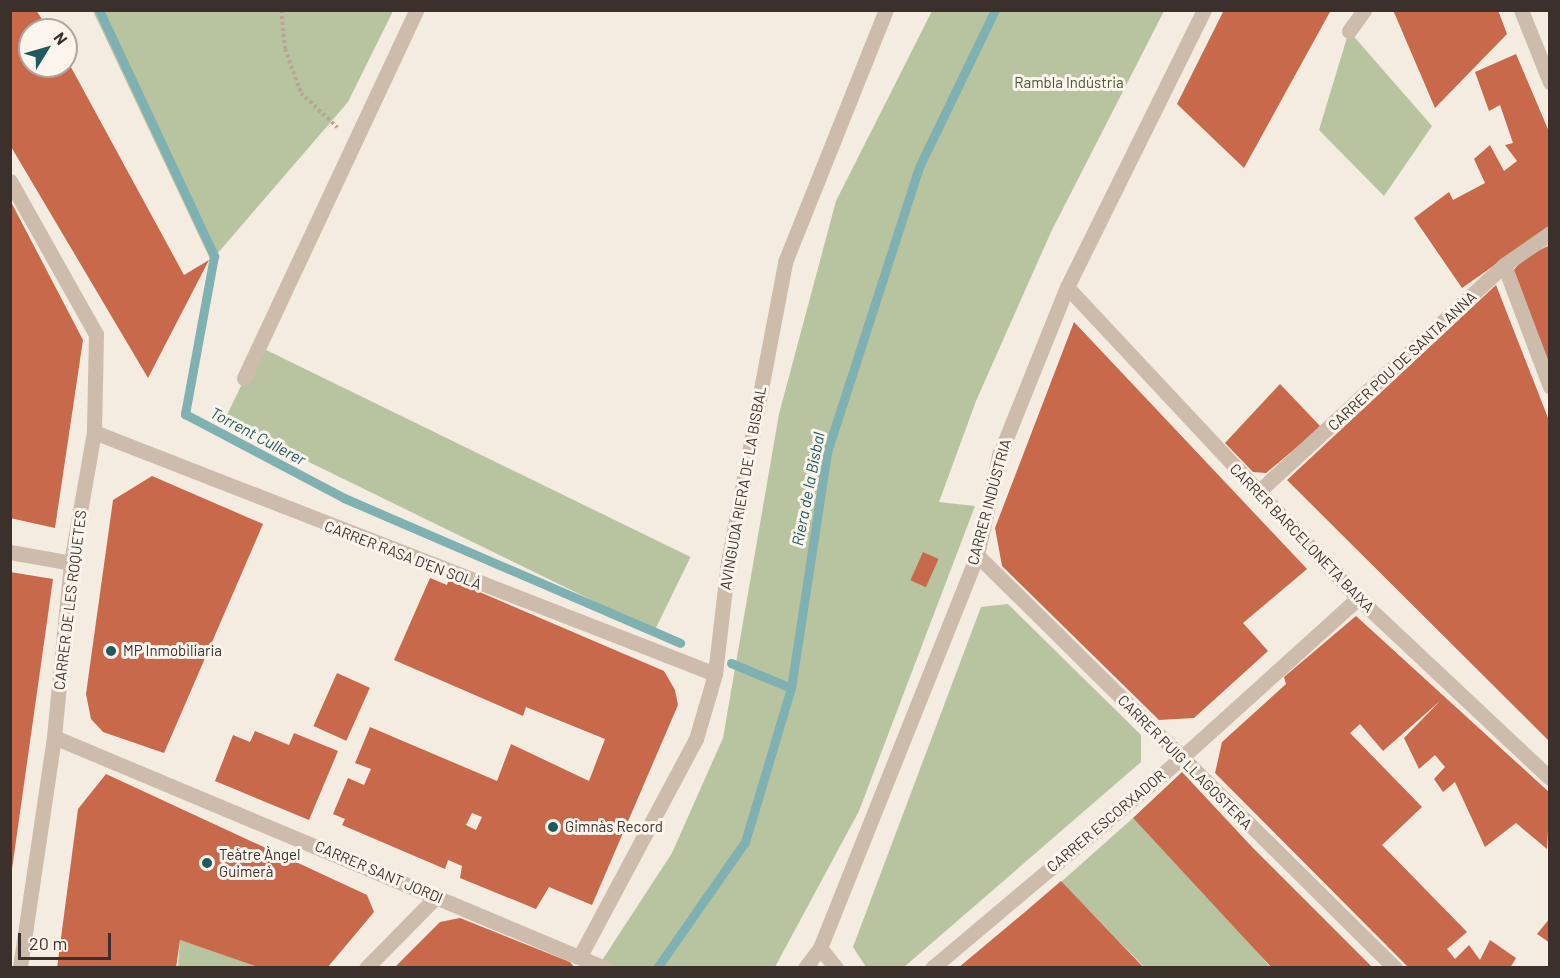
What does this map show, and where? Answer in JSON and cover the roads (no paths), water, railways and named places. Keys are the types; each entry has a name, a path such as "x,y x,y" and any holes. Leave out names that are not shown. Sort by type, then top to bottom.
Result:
{"street":[{"path":"244,378 416,10"},
{"name":"AVINGUDA RIERA DE LA BISBAL","path":"580,956 696,739 715,674 727,573 785,261 886,10"},
{"name":"CARRER INDÚSTRIA","path":"805,968 820,948 977,555 999,456 1067,287 1204,10"},
{"path":"1349,31 1364,10"},
{"path":"1521,10 1550,82"},
{"name":"CARRER DE LES ROQUETES","path":"10,181 96,334 94,432 71,563 54,737 20,968"},
{"name":"CARRER POU DE SANTA ANNA","path":"1257,493 1504,265 1550,233"},
{"path":"1504,265 1550,387"},
{"name":"CARRER BARCELONETA BAIXA","path":"1067,287 1257,493 1358,598 1550,778"},
{"name":"CARRER RASA D'EN SOLÀ","path":"94,432 715,674"},
{"path":"10,552 71,563"},
{"name":"CARRER PUIG LLAGOSTERA","path":"977,555 1180,759 1395,968"},
{"name":"CARRER ESCORXADOR","path":"932,968 1180,759 1358,598"},
{"name":"CARRER SANT JORDI","path":"54,737 602,966"},
{"path":"366,968 437,896"},
{"path":"820,948 836,968"}],"waterway":[{"name":"Torrent Cullerer","path":"99,10 214,256 185,414 344,498 680,643"},
{"name":"Riera de la Bisbal","path":"657,968 745,842 791,688 827,452 919,167 995,10"},
{"name":"Torrent Cullerer","path":"731,663 791,688"}],"place":[{"name":"MP Inmobiliaria","path":"111,651"},
{"name":"Gimnàs Record","path":"553,827"},
{"name":"Teàtre Àngel Guimerà","path":"207,863"}],"park label":[{"name":"Rambla Indústria","path":"1069,83"}]}
